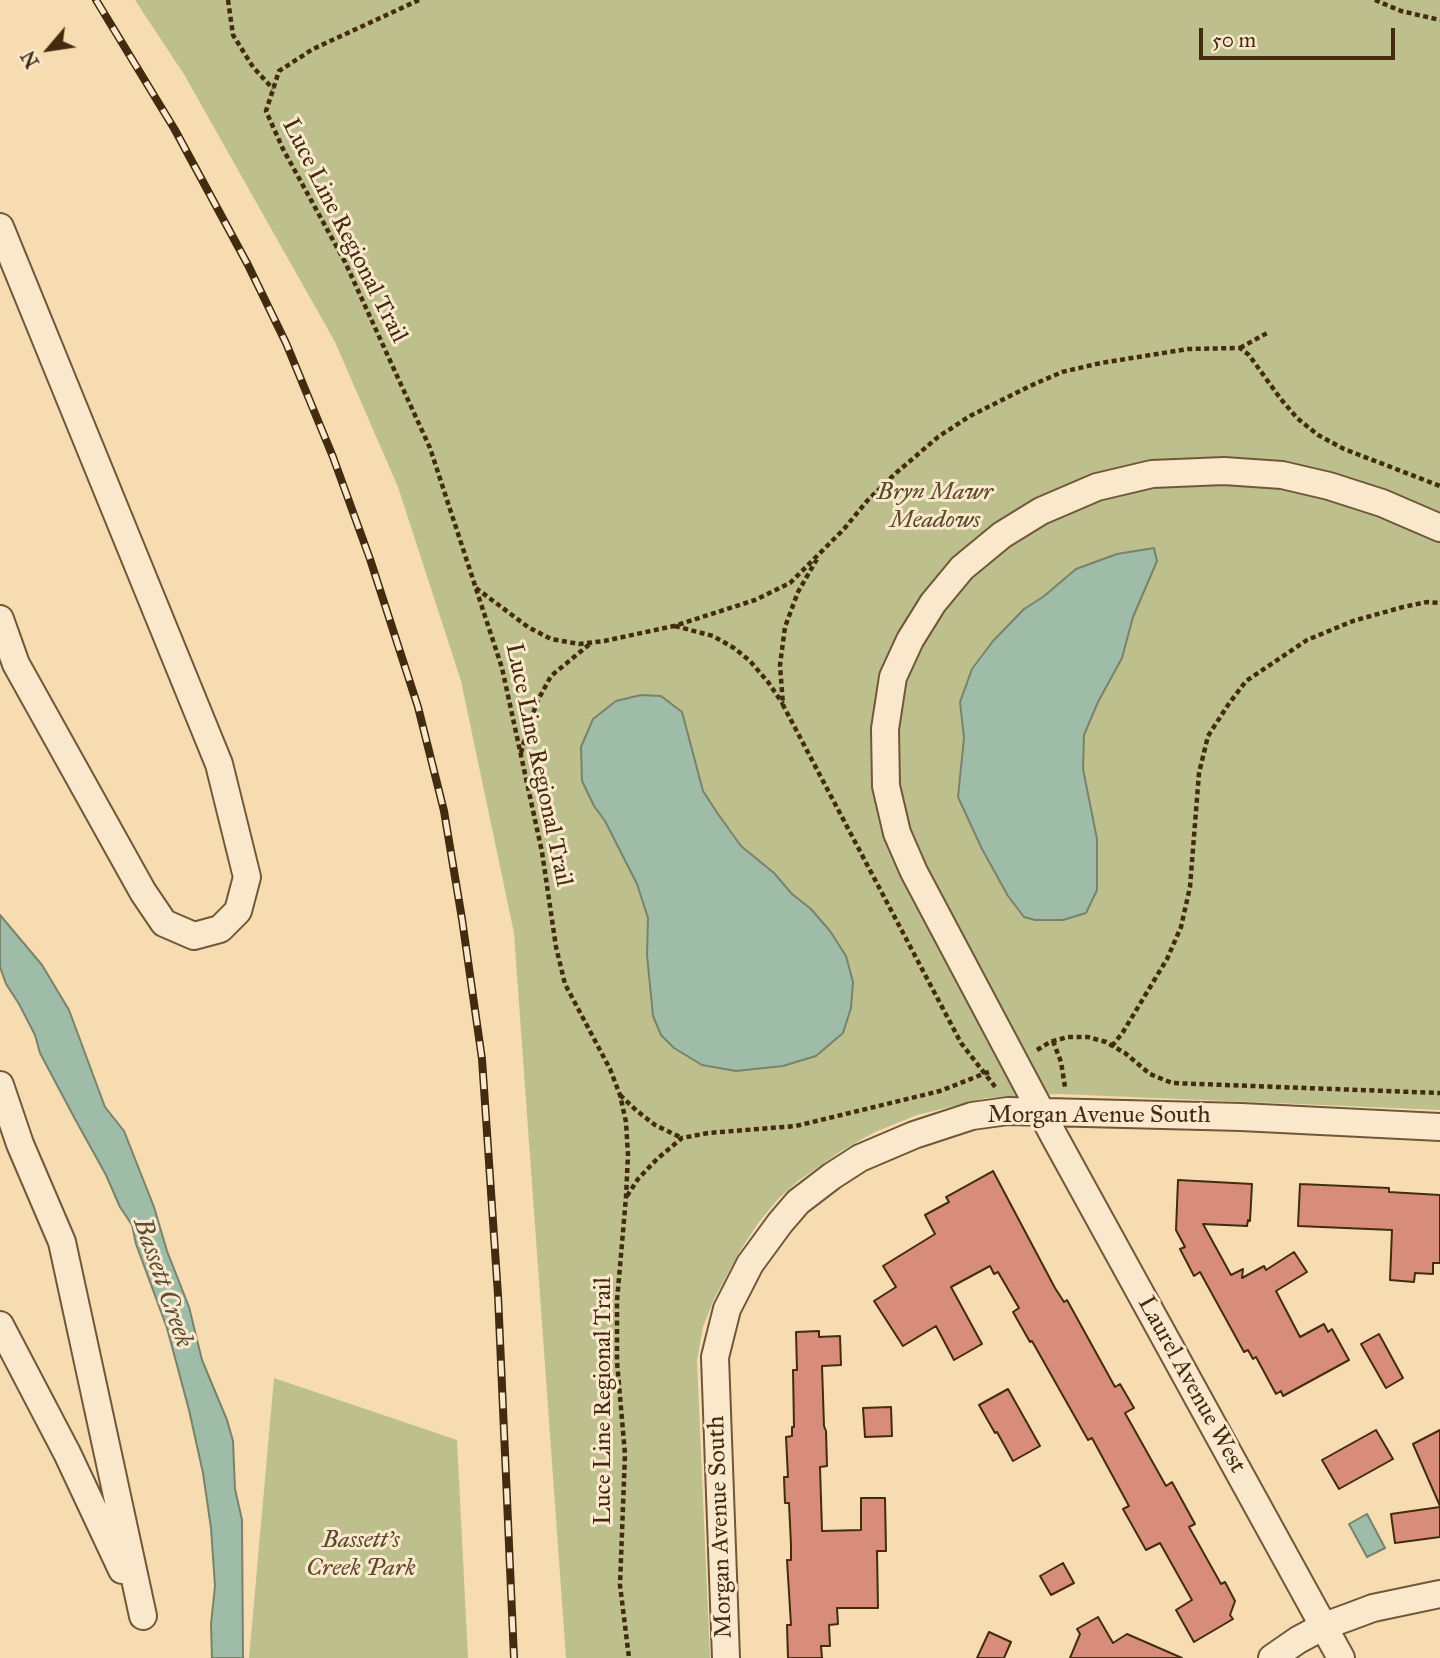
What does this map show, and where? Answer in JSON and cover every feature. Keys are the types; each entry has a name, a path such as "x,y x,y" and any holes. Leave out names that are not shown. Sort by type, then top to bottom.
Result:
{"street":[{"path":"0,227 219,764 247,877 238,911 220,929 194,936 164,923 143,892 16,663 2,630"},
{"name":"Laurel Avenue West","path":"1341,1658 1041,1111 914,873 897,833 886,786 885,729 893,677 910,640 933,603 962,568 1002,535 1041,511 1097,487 1152,474 1224,471 1282,475 1382,503 1440,528"},
{"path":"0,1085 10,1152 62,1242 143,1616 68,1453 0,1325"},
{"name":"Morgan Avenue South","path":"726,1658 715,1357 727,1309 750,1264 798,1202 832,1176 860,1158 914,1135 972,1116 1008,1111 1241,1117 1440,1127"},
{"path":"1272,1658 1324,1626 1373,1608 1440,1594"}],"path":[{"path":"229,0 233,35 253,67 273,89"},
{"name":"Luce Line Regional Trail","path":"419,0 313,49 279,71 266,111 283,149 345,262 430,448 502,668 542,852 556,947 565,984 610,1069 620,1095 626,1122 628,1155 617,1301 617,1362 625,1454 620,1585 629,1658"},
{"path":"1375,0 1401,11 1440,20"},
{"path":"476,588 528,627 551,639 579,644 674,626 755,600 790,583 896,473 938,437 970,416 1062,372 1188,349 1240,348 1266,333"},
{"path":"1240,348 1250,355 1297,418 1318,435 1344,449 1440,486"},
{"path":"783,705 780,664 785,627 797,592 821,552"},
{"path":"1111,1046 1123,1032 1161,970 1181,927 1190,887 1199,774 1208,736 1228,705 1246,681 1307,640 1353,621 1403,607 1427,602 1440,603"},
{"path":"674,626 713,636 734,648 750,661 768,682 783,705 961,1042 1001,1097"},
{"path":"521,754 538,701 551,676 592,642"},
{"path":"1027,1055 1053,1041 1068,1037 1088,1037 1106,1042 1150,1074 1172,1083 1440,1093"},
{"path":"1053,1041 1061,1062 1065,1093"},
{"path":"626,1197 638,1179 682,1138 708,1133 796,1126 940,1091 1000,1067"},
{"path":"620,1095 655,1125 682,1138"}],"green space":[{"name":"Bryn Mawr Meadows","path":"135,0 1440,0 1440,1110 1059,1094 986,1098 917,1115 875,1132 841,1151 798,1181 778,1199 741,1249 715,1297 703,1327 697,1361 710,1658 566,1658 514,933 461,681 398,487 335,342 185,76"},
{"name":"Bassett's Creek Park","path":"274,1378 457,1440 468,1658 249,1658"}],"water":[{"path":"1154,548 1157,561 1133,617 1122,658 1084,735 1083,769 1097,839 1097,890 1086,913 1063,920 1035,920 1024,917 1008,896 982,849 958,797 964,738 960,702 972,669 993,641 1024,609 1076,569 1117,554"},
{"path":"641,695 661,696 682,712 703,791 718,814 741,846 811,909 846,956 853,982 851,1008 843,1033 816,1056 783,1066 736,1071 702,1065 674,1048 661,1035 653,1016 647,955 648,918 637,884 582,781 581,747 593,719 616,701"},
{"name":"Bassett Creek","path":"0,915 42,965 69,1010 105,1107 124,1131 189,1307 202,1360 227,1420 233,1441 235,1489 242,1520 243,1658 212,1658 211,1624 215,1586 211,1528 203,1473 167,1328 136,1244 132,1225 120,1207 106,1175 40,1053 35,1035 6,984 0,967"},
{"path":"1367,1514 1385,1548 1367,1557 1349,1524"}],"building":[{"path":"993,1171 1055,1288 1064,1302 1067,1300 1115,1387 1120,1384 1134,1408 1125,1413 1166,1486 1172,1482 1195,1524 1189,1527 1221,1584 1225,1582 1235,1601 1230,1615 1233,1619 1194,1642 1176,1610 1192,1600 1160,1543 1146,1550 1123,1509 1129,1506 1092,1438 1088,1440 1013,1312 1019,1308 998,1272 994,1274 990,1266 951,1287 982,1344 954,1360 936,1326 903,1346 874,1301 896,1287 883,1266 935,1234 925,1215 949,1202 946,1197"},
{"path":"1178,1180 1252,1184 1250,1221 1248,1220 1247,1226 1203,1224 1231,1275 1243,1269 1242,1278 1264,1266 1266,1270 1294,1252 1307,1272 1276,1291 1300,1337 1324,1324 1328,1332 1332,1329 1349,1360 1283,1396 1281,1391 1276,1394 1256,1357 1253,1359 1248,1350 1244,1352 1200,1272 1194,1276 1180,1249 1185,1247 1176,1230"},
{"path":"1300,1184 1389,1188 1389,1192 1440,1195 1440,1263 1433,1263 1433,1274 1415,1273 1414,1282 1390,1280 1392,1230 1298,1226"},
{"path":"819,1331 819,1337 840,1336 841,1365 822,1366 827,1466 820,1467 822,1531 861,1530 861,1498 885,1498 886,1551 877,1551 878,1608 837,1608 838,1624 829,1625 830,1646 821,1646 822,1658 788,1658 787,1625 791,1625 787,1560 791,1560 791,1545 789,1503 785,1503 784,1477 788,1477 786,1437 792,1436 794,1427 793,1370 797,1370 796,1332"},
{"path":"1379,1334 1403,1378 1386,1388 1361,1344"},
{"path":"1008,1389 1040,1446 1013,1461 979,1405"},
{"path":"891,1407 892,1436 865,1437 863,1408"},
{"path":"1376,1430 1393,1459 1339,1489 1322,1460"},
{"path":"1440,1430 1440,1506 1413,1444"},
{"path":"1440,1507 1440,1537 1395,1543 1391,1514"},
{"path":"1063,1563 1074,1583 1051,1595 1040,1576"},
{"path":"1098,1617 1113,1643 1127,1634 1182,1658 1070,1658 1080,1634 1077,1629"},
{"path":"989,1632 1011,1642 1004,1658 977,1658"}],"railway":[{"path":"96,0 175,130 248,265 286,343 333,457 370,559 418,707 444,811 482,1059 498,1295 514,1658"}]}
